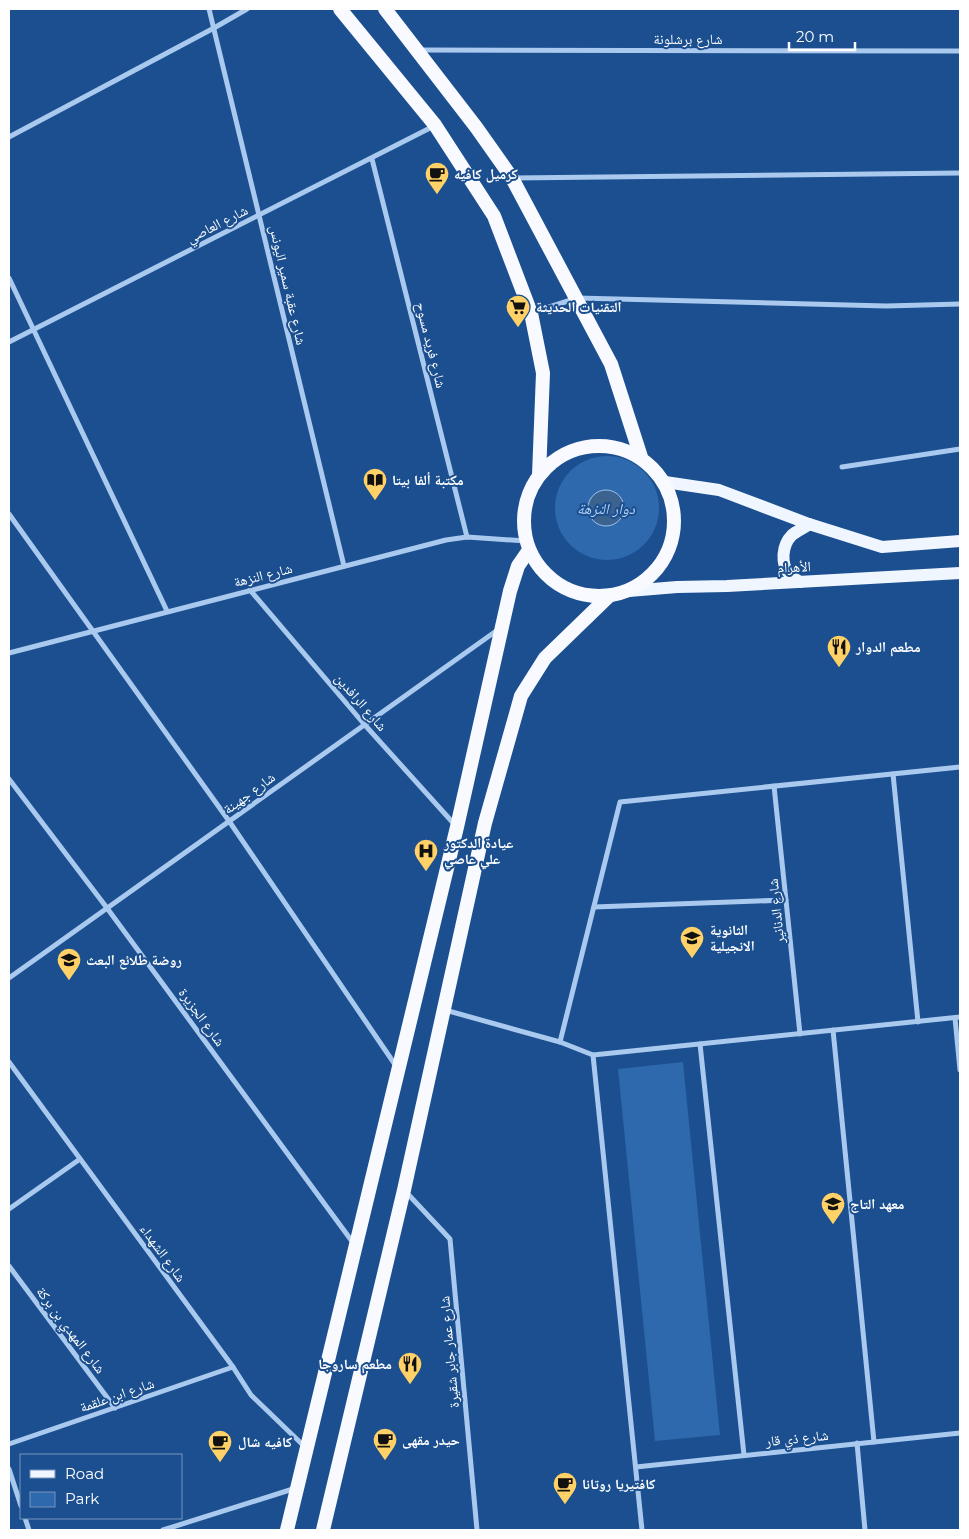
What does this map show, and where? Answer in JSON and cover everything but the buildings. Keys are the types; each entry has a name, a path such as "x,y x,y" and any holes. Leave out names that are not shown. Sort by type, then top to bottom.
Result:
{"highway":[{"path":"340,9 435,126 494,216 531,314 543,373 539,475"},
{"path":"385,9 476,127 512,178 611,364 640,456"},
{"path":"586,446 614,446 640,456 665,482 675,512 672,545 655,573 629,591 609,596 585,596 561,587 542,571 528,546 524,518 528,495 539,475 560,455 586,446"},
{"path":"287,1530 458,827 510,591 518,566 528,546"},
{"path":"323,1530 404,1190 484,823 521,696 545,658 609,596"}],"main road":[{"path":"665,482 719,490 809,524 882,547 960,541"},
{"path":"800,582 790,574 785,565 783,551 793,534 809,524"},
{"name":"الأهرام","path":"629,591 960,573"}],"street":[{"name":"شارع عقبة سمير اليونس","path":"209,9 344,566"},
{"path":"9,137 214,28 246,9"},
{"name":"شارع برشلونة","path":"417,50 960,51"},
{"name":"شارع العاصي","path":"9,342 435,126"},
{"name":"شارع فريد مسوح","path":"372,159 467,537"},
{"path":"512,178 960,173"},
{"path":"9,278 167,611"},
{"path":"531,314 577,298 886,306 960,304"},
{"path":"842,467 960,449"},
{"path":"9,514 229,821 398,1070"},
{"name":"شارع النزهة","path":"9,653 446,540 467,537 528,546"},
{"name":"شارع الرافدين","path":"250,590 364,724 458,827"},
{"name":"شارع جهينة","path":"9,978 503,626"},
{"path":"560,1042 620,802 960,767"},
{"path":"893,774 918,1022"},
{"name":"شارع الجزيرة","path":"9,779 107,908 356,1247"},
{"name":"شارع الدنانير","path":"774,786 800,1034"},
{"path":"594,907 786,900"},
{"path":"444,1010 560,1042 593,1055 958,1018 960,1070"},
{"path":"833,1030 874,1442"},
{"path":"700,1044 744,1455"},
{"path":"593,1055 642,1530"},
{"name":"شارع الشهداء","path":"9,1062 234,1367 251,1395 307,1449"},
{"path":"9,1209 80,1159"},
{"name":"شارع عمار جابر شقيرة","path":"404,1190 450,1239 477,1530"},
{"name":"شارع المهدي بن بركة","path":"9,1266 115,1408"},
{"name":"شارع ابن علقمة","path":"9,1444 234,1367"},
{"name":"شارع ذي قار","path":"636,1466 960,1433"},
{"path":"857,1444 865,1530"},
{"path":"9,1469 20,1503"},
{"path":"163,1530 298,1487"}],"green space":[{"path":"607,456 627,460 644,471 655,488 659,508 655,528 644,545 627,556 607,560 587,556 570,545 559,528 555,508 559,488 570,471 587,460"},
{"path":"683,1062 720,1435 655,1441 618,1069"}],"water":[{"name":"دوار النزهة","path":"606,490 618,496 624,508 618,520 606,526 594,520 588,508 594,496"}],"place":[{"name":"كرميل كافيه","path":"437,195"},
{"name":"التقنيات الحديثة","path":"518,328"},
{"name":"مكتبة ألفا بيتا","path":"375,501"},
{"name":"مطعم الدوار","path":"839,668"},
{"name":"عيادة الدكتور علي عاصي","path":"426,872"},
{"name":"الثانوية الانجيلية","path":"692,959"},
{"name":"روضة طلائع البعث","path":"69,981"},
{"name":"معهد التاج","path":"833,1225"},
{"name":"مطعم ساروجا","path":"410,1385"},
{"name":"حيدر مقهى","path":"385,1461"},
{"name":"كافيه شال","path":"220,1463"},
{"name":"كافتيريا روتانا","path":"565,1505"}]}
